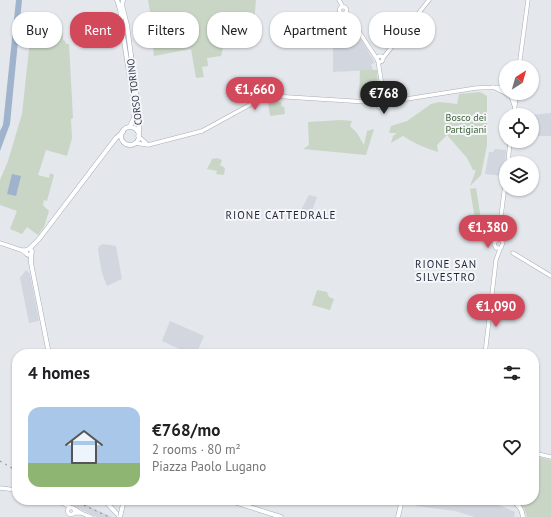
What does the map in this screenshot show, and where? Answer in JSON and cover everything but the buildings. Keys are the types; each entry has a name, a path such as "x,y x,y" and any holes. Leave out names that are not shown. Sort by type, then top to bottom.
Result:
{"main road":[{"name":"CORSO TORINO","path":"117,0 120,12"},
{"name":"CORSO TORINO","path":"123,0 123,12"},
{"name":"CORSO TORINO","path":"125,34 139,116 139,134"},
{"name":"CORSO TORINO","path":"125,35 135,110 134,118 130,126"},
{"path":"48,349 29,252 109,147 130,126 136,128 139,134 135,143 129,145 123,142 109,147"},
{"path":"123,132 123,142"},
{"path":"109,505 120,517"},
{"path":"120,517 123,505"},
{"path":"244,505 281,517"},
{"path":"398,517 401,505"},
{"path":"519,505 522,510 523,517"}],"street":[{"path":"339,0 346,8 346,12 372,52 380,58"},
{"path":"380,58 388,52 429,0"},
{"path":"520,60 528,0"},
{"path":"367,102 382,108 383,90 380,58"},
{"path":"492,87 499,89"},
{"path":"135,143 148,144 202,132 255,102 272,96 367,102 394,101 499,87"},
{"path":"378,106 383,101"},
{"path":"139,134 148,144"},
{"path":"486,349 496,258 494,243 497,240 499,233 504,196"},
{"path":"496,258 500,249 504,245 499,233"},
{"path":"497,240 502,241"},
{"path":"0,243 29,252"},
{"path":"495,247 500,249"},
{"path":"513,253 551,276"},
{"path":"539,454 551,458"},
{"path":"1,488 12,489"},
{"path":"63,505 72,512 82,513 91,517"}],"shaded area":[{"path":"361,39 375,63 371,64 373,70 333,72 333,48 361,48"},
{"path":"551,113 551,136 539,136 539,114"},
{"path":"495,149 506,150 506,156 499,156 499,175 485,174 489,152 493,152"},
{"path":"309,195 317,197 309,219 299,214"},
{"path":"103,244 116,246 122,279 107,286 102,273 98,250 99,246"},
{"path":"26,270 30,274 39,321 29,323 20,278"},
{"path":"170,321 204,336 198,349 179,349 162,341"},
{"path":"72,505 87,505 112,517 97,517"},
{"path":"499,505 515,512 514,517 475,517 455,511 416,506"}],"green space":[{"path":"148,0 256,0 255,12 207,12 207,48 223,48 221,56 207,58 208,66 202,67 204,77 196,78 191,49 154,56 153,48 199,48 199,12 150,12"},
{"path":"62,33 63,40 66,44 69,44 73,118 71,119 72,138 67,156 46,150 38,175 49,178 50,173 54,175 47,201 44,200 43,205 49,211 44,227 38,235 27,227 22,234 10,229 17,211 0,205 0,180 8,161 22,114 29,48 62,48"},
{"path":"360,70 377,70 378,96 373,99 359,98"},
{"name":"Bosco dei Partigiani","path":"480,92 487,96 487,145 481,175 470,186 476,170 473,170 467,158 447,135 437,145 438,152 411,141 403,136 391,143 393,136 397,133 389,133 391,126 407,121 431,104 440,102 457,104 459,94"},
{"path":"281,102 282,107 284,106 285,114 270,116 268,103"},
{"path":"341,120 352,121 350,126 357,133 364,145 367,131 374,129 366,155 303,149 309,145 308,122"},
{"path":"217,158 222,160 220,165 225,168 224,175 216,174 217,171 207,169 212,159"},
{"path":"476,188 482,225 476,225 470,189"},
{"path":"317,290 327,292 329,297 334,299 330,310 312,305"},
{"path":"539,457 551,460 551,517 527,517 524,508 520,505 539,505"}],"water":[{"path":"16,0 22,0 21,12 15,12"},
{"path":"12,38 12,48 17,48 10,124 0,151 0,131 3,125"},
{"path":"12,174 21,176 16,196 7,194"}],"railway":[{"path":"0,461 12,468"},
{"path":"84,505 109,517"}],"district":[{"name":"RIONE CATTEDRALE","path":"281,215"},
{"name":"RIONE SAN SILVESTRO","path":"446,270"}]}
